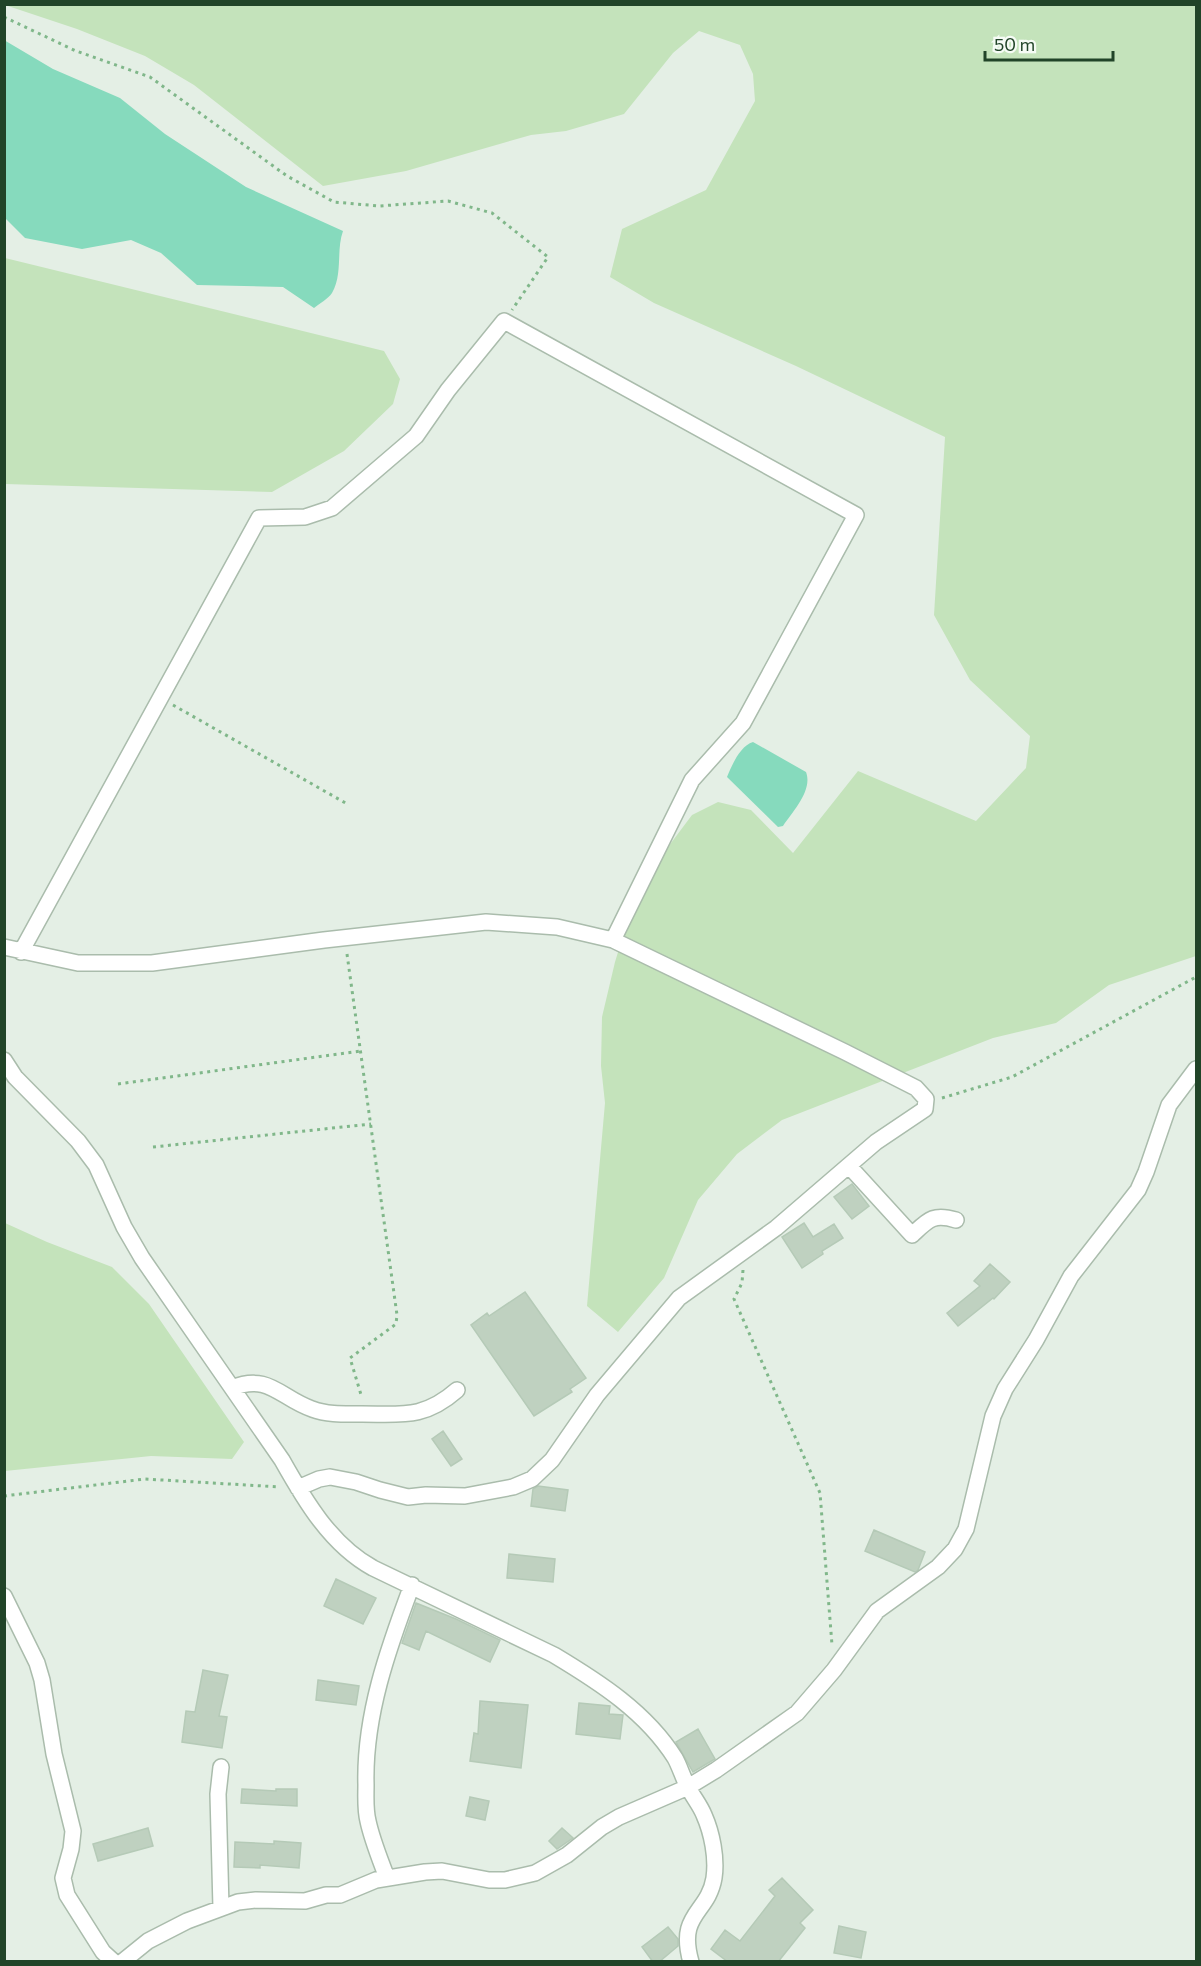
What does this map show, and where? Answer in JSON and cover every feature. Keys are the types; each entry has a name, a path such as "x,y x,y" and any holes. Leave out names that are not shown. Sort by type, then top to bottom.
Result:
{"street":[{"path":"21,952 259,518 304,517 332,508 416,436 448,390 504,321 856,515 743,723 692,780 613,940"},
{"path":"4,947 78,963 152,963 345,937 486,922 557,927 613,940 845,1052 916,1088 923,1095 926,1103 925,1109 876,1142 776,1228 680,1298 597,1395 552,1460 532,1479 513,1487 465,1496 408,1497 356,1482 330,1478 319,1479 298,1488"},
{"path":"4,1060 15,1077 78,1141 96,1165 124,1227 142,1258 282,1460 298,1488 339,1544 351,1555 373,1568 554,1654 611,1692 640,1715 659,1737 675,1759 705,1815 711,1837 715,1868 714,1880 708,1896 688,1926 686,1947 691,1962"},
{"path":"122,1962 148,1941 187,1921 238,1902 305,1901 326,1895 340,1895 369,1882 387,1878 442,1871 489,1880 505,1880 535,1873 567,1855 619,1816 688,1787 716,1770 797,1713 834,1670 877,1611 938,1567 955,1549 966,1529 993,1416 1005,1389 1036,1340 1071,1276 1138,1190 1149,1166 1169,1106 1197,1069"},
{"path":"849,1166 912,1235 930,1218 946,1217 956,1220"},
{"path":"232,1388 246,1382 266,1385 303,1405 326,1414 397,1416 426,1410 443,1402 457,1390"},
{"path":"387,1878 368,1822 365,1800 367,1753 377,1689 412,1585"},
{"path":"4,1596 34,1656 42,1680 54,1754 73,1832 63,1878 67,1895 103,1952 114,1962"},
{"path":"220,1767 218,1794 220,1908"}],"path":[{"path":"4,17 76,51 150,77 287,176 334,202 379,206 448,201 492,213 548,257 504,321"},
{"path":"160,698 349,805"},
{"path":"345,937 397,1315 396,1324 390,1330 350,1358 368,1414"},
{"path":"926,1103 1012,1077 1197,977"},
{"path":"118,1084 361,1051"},
{"path":"153,1147 371,1124"},
{"path":"737,1257 744,1272 734,1299 820,1493 834,1670"},
{"path":"4,1496 145,1479 298,1488"}],"shaded area":[{"path":"5,5 1196,5 1196,956 1109,985 1056,1023 993,1038 782,1120 737,1154 698,1200 664,1278 618,1332 587,1306 605,1103 601,1066 602,1017 615,962 638,887 692,815 718,802 751,810 793,853 858,771 976,821 1026,768 1030,736 970,680 934,615 945,437 796,366 654,303 610,277 622,229 706,190 755,101 753,74 740,45 699,31 673,53 624,114 566,131 531,135 406,171 323,186 194,85 145,56 77,29"},
{"path":"4,40 53,69 120,98 165,134 246,187 343,231 337,278 332,293 314,308 283,287 197,285 161,253 131,240 82,249 25,238 5,218"},
{"path":"5,258 384,351 400,379 393,404 344,451 272,492 5,484"},
{"path":"753,742 806,772 807,786 797,807 783,826 778,827 727,777 740,752"},
{"path":"5,1223 112,1267 149,1304 244,1442 232,1459 151,1456 5,1471"}],"building":[{"path":"852,1184 869,1206 852,1219 834,1197"},
{"path":"804,1223 813,1237 834,1224 843,1238 822,1251 823,1254 802,1268 782,1237"},
{"path":"990,1264 1010,1282 994,1299 958,1326 947,1313 980,1286 974,1281"},
{"path":"525,1292 586,1378 570,1389 572,1392 534,1416 471,1325 487,1313 489,1316"},
{"path":"443,1431 462,1459 451,1466 432,1439"},
{"path":"538,1486 568,1490 565,1511 531,1506 533,1489"},
{"path":"874,1530 925,1552 918,1570 915,1572 865,1551"},
{"path":"509,1554 555,1559 553,1582 507,1578"},
{"path":"336,1579 376,1598 363,1624 324,1606"},
{"path":"416,1603 500,1640 490,1662 426,1631 419,1650 402,1643"},
{"path":"203,1670 228,1675 219,1716 227,1717 222,1748 182,1742 186,1711 195,1712"},
{"path":"318,1680 359,1686 356,1705 316,1700"},
{"path":"480,1701 528,1705 521,1768 470,1761 474,1733 478,1734"},
{"path":"579,1703 610,1706 609,1714 623,1715 620,1739 576,1734"},
{"path":"698,1729 715,1759 693,1772 676,1742"},
{"path":"242,1789 276,1791 276,1789 297,1789 297,1806 241,1803"},
{"path":"470,1797 489,1801 485,1820 466,1816"},
{"path":"148,1828 153,1846 98,1861 93,1844"},
{"path":"562,1828 573,1838 557,1849 549,1841"},
{"path":"274,1841 301,1843 299,1868 260,1865 260,1868 234,1867 235,1842 274,1844"},
{"path":"782,1878 813,1910 800,1923 805,1928 778,1962 728,1962 711,1949 725,1930 740,1941 775,1896 769,1890"},
{"path":"839,1926 866,1932 861,1958 834,1953"},
{"path":"668,1927 678,1939 678,1946 659,1962 653,1962 642,1947"}]}
